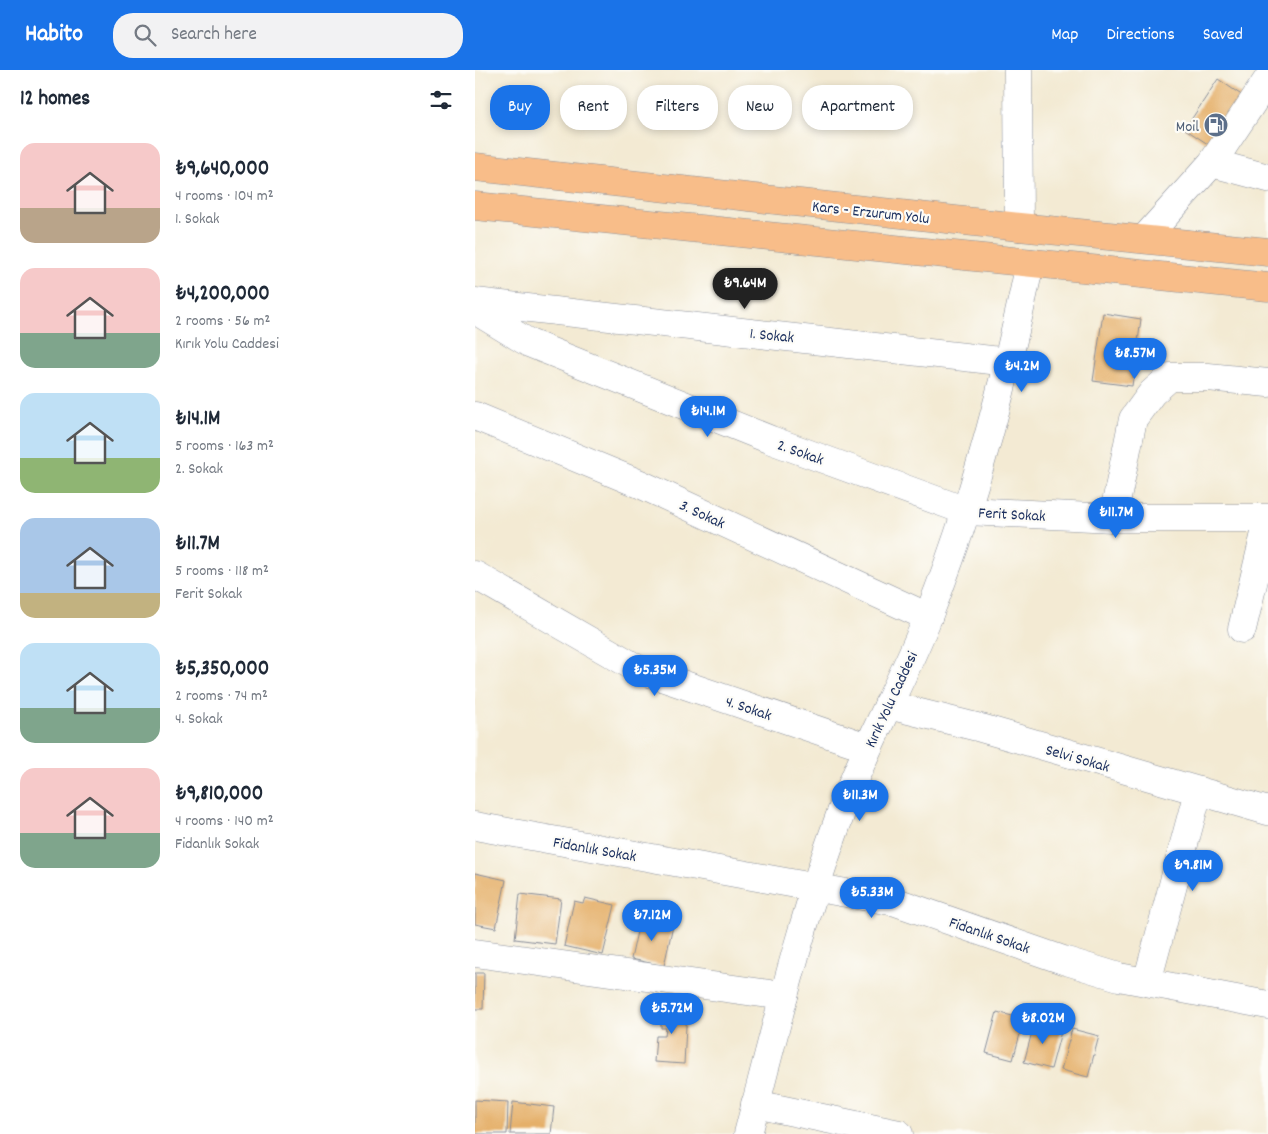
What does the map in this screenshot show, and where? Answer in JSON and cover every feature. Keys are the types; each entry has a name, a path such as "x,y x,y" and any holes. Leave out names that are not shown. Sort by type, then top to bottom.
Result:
{"highway":[{"name":"Kars - Erzurum Yolu","path":"475,167 1019,227 1268,252"},
{"path":"475,206 1268,287"}],"street":[{"path":"1018,70 1019,227"},
{"path":"1144,240 1212,163 1268,79"},
{"path":"1212,163 1268,178"},
{"name":"Kırık Yolu Caddesi","path":"748,1134 815,887 845,801 867,747 928,617 966,511 1009,362 1030,263"},
{"name":"1. Sokak","path":"475,302 1009,362"},
{"name":"2. Sokak","path":"475,310 529,344 771,440 966,511"},
{"path":"1113,518 1133,419 1152,393 1164,382 1170,377 1180,377 1268,383"},
{"name":"3. Sokak","path":"475,416 640,484 928,617"},
{"name":"Ferit Sokak","path":"966,511 1113,518 1268,519"},
{"path":"1242,629 1268,519"},
{"name":"4. Sokak","path":"475,575 637,669 867,747"},
{"name":"Selvi Sokak","path":"888,705 981,728 1268,811"},
{"path":"1147,982 1198,792"},
{"name":"Fidanlık Sokak","path":"475,826 896,902 1063,960 1119,977 1268,1005"},
{"path":"475,953 784,996"},
{"path":"755,1104 899,1134"}],"building":[{"path":"1218,79 1259,107 1226,156 1185,129"},
{"path":"1103,313 1141,319 1132,386 1093,381"},
{"path":"475,873 506,880 496,928 475,924"},
{"path":"520,894 561,899 555,944 515,939"},
{"path":"585,898 615,905 603,955 564,946 574,901 583,903"},
{"path":"640,918 673,925 664,966 631,959"},
{"path":"475,973 484,973 483,1009 475,1009"},
{"path":"659,1005 687,1007 684,1064 654,1062 656,1036 665,1036 666,1028 661,1028 661,1020 658,1020"},
{"path":"997,1012 1024,1019 1013,1060 986,1053"},
{"path":"1035,1021 1062,1028 1051,1069 1024,1062"},
{"path":"1072,1029 1099,1036 1088,1077 1061,1070"},
{"path":"475,1100 508,1102 507,1134 475,1134"},
{"path":"513,1102 554,1107 551,1134 510,1134"}],"place":[{"name":"Moil","path":"1216,125"}]}
